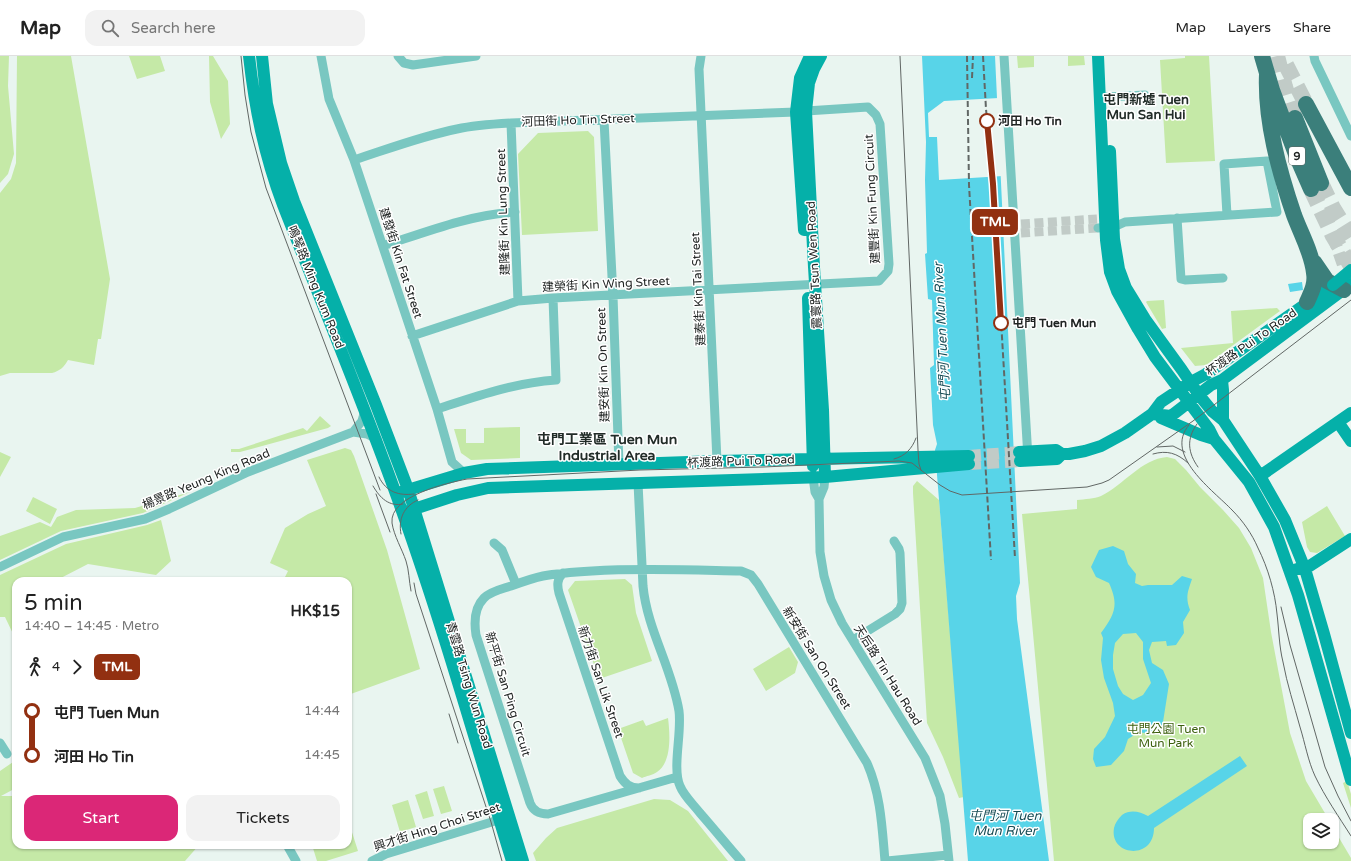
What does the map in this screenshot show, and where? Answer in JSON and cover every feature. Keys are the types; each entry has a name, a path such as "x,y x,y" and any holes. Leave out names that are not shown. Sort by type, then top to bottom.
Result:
{"highway":[{"name":"9","path":"1262,56 1297,157 1316,186 1295,118"},
{"path":"1267,74 1266,90 1269,118 1287,193 1309,252 1314,272 1315,281 1313,290 1307,302"},
{"path":"1306,104 1348,183"},
{"path":"1309,252 1325,278 1343,286"}],"main road":[{"name":"鳴琴路 Ming Kum Road","path":"249,56 255,106 269,166 283,205 377,439 396,493 409,511"},
{"name":"鳴琴路 Ming Kum Road","path":"262,56 271,124 283,169 408,490 409,511"},
{"name":"震寰路 Tsun Wen Road","path":"810,56 804,66 800,78 819,477"},
{"name":"震寰路 Tsun Wen Road","path":"801,111 809,82 821,56"},
{"path":"1098,56 1108,223 1119,269 1128,292 1147,323 1191,382 1194,399 1214,438 1249,482 1274,527 1289,568 1351,780"},
{"path":"1105,56 1107,97 1108,223 1106,243 1110,272 1117,292 1141,334 1180,390 1223,420 1260,476 1285,520 1304,569 1324,634 1351,733"},
{"name":"杯渡路 Pui To Road","path":"1152,414 1171,416 1211,385 1222,380 1255,356 1343,286 1351,270"},
{"name":"杯渡路 Pui To Road","path":"1024,456 1057,459 1062,454 1085,451 1109,443 1152,414 1161,402 1206,374 1307,302 1343,286"},
{"path":"1222,380 1223,420"},
{"path":"1260,476 1351,413"},
{"path":"1152,414 1201,435 1214,438"},
{"path":"1338,422 1351,441"},
{"name":"杯渡路 Pui To Road","path":"396,493 464,473 487,469 819,459 932,462"},
{"name":"杯渡路 Pui To Road","path":"409,511 457,495 488,488 819,477 932,462 969,460"},
{"path":"399,466 414,478 431,483"},
{"name":"青雲路 Tsing Wun Road","path":"409,511 441,590 504,818 512,861"},
{"path":"1289,568 1304,569 1351,539"},
{"name":"青雲路 Tsing Wun Road","path":"504,818 523,861"}],"street":[{"name":"建發街 Kin Fat Street","path":"321,56 329,99 354,160 452,462 464,473"},
{"path":"398,56 404,63 413,65 476,56"},
{"name":"建泰街 Kin Tai Street","path":"701,56 699,69 717,461"},
{"path":"1004,56 1018,229 1018,288 1024,456"},
{"path":"1314,56 1351,136"},
{"path":"1107,97 1145,95"},
{"name":"建豐街 Kin Fung Circuit","path":"801,111 868,106 876,115 880,124 889,264 888,271 878,281 811,284"},
{"name":"河田街 Ho Tin Street","path":"354,160 442,132 480,125 801,111"},
{"name":"建安街 Kin On Street","path":"604,120 613,296 618,465"},
{"name":"建隆街 Kin Lung Street","path":"511,123 518,301"},
{"path":"1108,223 1277,212 1267,161 1224,164 1227,215"},
{"path":"383,246 470,218 488,214 514,212"},
{"path":"1177,218 1182,279 1223,278"},
{"name":"建榮街 Kin Wing Street","path":"412,336 518,301 811,284"},
{"path":"436,409 500,388 531,382 556,380 553,298"},
{"path":"353,432 362,421 365,410"},
{"path":"353,432 367,434 377,439"},
{"name":"楊景路 Yeung King Road","path":"0,567 63,537 145,519 248,472 353,432"},
{"name":"天后路 Tin Hau Road","path":"819,477 824,487 819,499 820,552 824,576 836,612 931,770 943,810 949,858"},
{"path":"638,483 644,595 647,610 678,706 680,724 677,777 680,787 687,797 741,861"},
{"path":"853,640 895,614 901,606 900,553 894,541"},
{"path":"494,543 502,550 516,584"},
{"name":"新平街 San Ping Circuit","path":"642,568 563,573 542,576 516,584 493,592 484,598 476,610 475,625 479,642 532,807 540,814 548,814 677,777"},
{"name":"新安街 San On Street","path":"642,568 741,571 751,575 755,579 867,763 875,783 879,800 886,861"},
{"name":"新力街 San Lik Street","path":"563,573 557,584 559,593 620,776 625,784 639,788"},
{"path":"0,744 7,754"},
{"name":"興才街 Hing Choi Street","path":"372,861 386,854 504,818"},
{"path":"289,849 296,861"},
{"path":"886,861 949,858"}],"green space":[{"path":"0,56 9,56 8,86 14,154 8,174 0,183"},
{"path":"17,56 71,56 110,279 101,339 98,339 94,365 68,360 62,368 52,373 10,373 0,376 0,193 11,179 16,163"},
{"path":"129,56 160,56 165,71 137,79"},
{"path":"209,56 213,56 228,81 230,124 221,139 210,102"},
{"path":"1017,56 1034,56 1034,67 1018,68"},
{"path":"1068,56 1084,56 1085,65 1068,66"},
{"path":"1185,56 1209,56 1215,161 1166,163 1160,60 1185,58"},
{"path":"588,131 594,137 598,231 522,235 518,154 538,133"},
{"path":"1164,300 1166,328 1162,329 1146,302"},
{"path":"1277,308 1280,311 1206,365 1195,366 1181,348 1233,343 1231,311"},
{"path":"320,416 331,426 240,452 231,452 231,449 239,449 303,428 307,431"},
{"path":"520,427 520,458 471,460 461,453 454,429 466,429 466,443 484,443 484,428"},
{"path":"345,448 351,450 387,550 420,669 352,694 352,577 285,577 288,571 270,563 285,528 308,514 326,506 307,460"},
{"path":"0,452 11,457 0,477"},
{"name":"屯門公園 Tuen Mun Park","path":"1167,457 1175,459 1239,528 1251,548 1263,578 1271,632 1290,733 1306,781 1325,813 1303,813 1303,849 1339,849 1339,838 1351,858 1351,861 1054,861 1022,514 1077,509 1077,500 1101,496 1117,486 1141,467 1158,459"},
{"path":"917,481 939,500 964,797 959,798 943,757 927,723 913,493 913,486"},
{"path":"190,492 143,513 61,531 0,560 0,536 40,522 51,527 57,517 76,510 135,508"},
{"path":"33,497 57,509 50,524 26,511"},
{"path":"1327,506 1345,536 1317,553 1310,552 1307,547 1302,522"},
{"path":"161,520 171,561 156,575 88,564 63,577 12,577 12,632 5,617 0,617 0,575 66,544 147,525"},
{"path":"625,579 632,585 636,613 652,661 599,679 568,590 575,581"},
{"path":"789,647 798,662 795,673 766,691 753,669"},
{"path":"668,718 669,747 665,762 657,772 642,778 633,773 618,729 643,720 646,726"},
{"path":"12,763 12,790 1,796 12,796 12,849 196,849 185,861 0,861 0,771"},
{"path":"1347,781 1351,794 1351,808 1343,783"},
{"path":"444,786 452,811 441,814 433,789"},
{"path":"427,791 434,816 423,819 415,795"},
{"path":"654,799 670,800 688,811 728,861 536,861 533,853 557,828"},
{"path":"408,800 416,827 400,832 392,805"},
{"path":"352,832 358,851 326,861 317,861 313,849 352,849"}],"water":[{"name":"屯門河 Tuen Mun River","path":"922,56 995,56 1020,583 1016,596 1017,619 1049,861 968,861 935,450 937,444 933,425 930,368 934,365 932,300 928,299 925,254 927,253 925,180 926,142"},
{"path":"1302,282 1303,290 1290,292 1288,284"},
{"path":"1113,546 1124,551 1128,564 1136,574 1135,583 1142,586 1172,585 1182,576 1192,579 1187,598 1190,610 1183,622 1184,633 1176,645 1167,646 1166,641 1152,642 1149,650 1152,663 1163,670 1169,684 1163,722 1159,733 1150,734 1139,732 1128,739 1124,751 1111,765 1096,767 1093,759 1094,749 1105,737 1115,716 1113,703 1104,678 1101,660 1103,638 1101,633 1110,620 1115,603 1109,583 1096,577 1091,567 1099,550","holes":["1136,633 1143,642 1143,659 1151,683 1143,695 1133,700 1123,694 1118,686 1113,669 1115,643 1123,634"]},
{"path":"1240,756 1247,766 1154,828 1152,839 1147,846 1140,850 1132,851 1124,849 1118,844 1114,837 1114,828 1115,824 1122,815 1129,812 1135,812 1148,816"}],"pier":[{"path":"999,98 1003,176 939,180 937,137 929,137 928,113 944,101"}],"tunnel":[{"path":"1277,56 1295,118"},
{"path":"1286,65 1306,104"},
{"path":"1321,183 1333,208 1351,237"},
{"path":"1311,189 1333,236 1351,266"},
{"path":"1021,224 1097,219"},
{"path":"1021,233 1098,228"},
{"path":"1333,236 1343,265 1351,279"},
{"path":"969,456 1019,452"},
{"path":"969,464 1020,461"}],"tram line":[{"path":"241,56 251,132 266,188 380,490"},
{"path":"900,56 918,450 921,470"},
{"path":"411,591 407,564 393,528 392,523 394,514 400,505 409,498 421,492 467,479 640,470 763,467 899,461 912,463 940,485 950,491 962,495 1087,487 1102,483 1109,480 1193,421 1351,300"},
{"path":"1197,424 1191,435 1190,451 1198,467"},
{"path":"1189,425 1183,436 1182,448 1186,460 1194,472 1243,523 1262,556 1275,597 1281,650 1285,670 1310,764 1323,792 1351,836"},
{"path":"894,459 908,452 916,438"},
{"path":"1157,447 1173,446 1185,452"},
{"path":"1153,454 1163,452 1172,453 1188,463"},
{"path":"379,477 385,486 394,492 414,494"},
{"path":"373,486 385,501 398,505 403,504"},
{"path":"376,494 390,532"},
{"path":"401,534 401,518 406,509 418,500"},
{"path":"414,583 416,594 491,822 502,861"},
{"path":"1281,607 1290,645 1325,767 1351,821"},
{"path":"449,714 458,743"}],"railway":[{"path":"967,56 969,185 991,560"},
{"path":"972,78 973,56"},
{"path":"983,56 993,184 1015,558"}],"metro line":[{"name":"TML","path":"987,121 992,168 1001,323"}],"place":[{"name":"河田 Ho Tin","path":"987,121"},
{"name":"屯門 Tuen Mun","path":"1001,323"}],"district":[{"name":"屯門新墟 Tuen Mun San Hui","path":"1146,106"},
{"name":"屯門工業區 Tuen Mun Industrial Area","path":"607,448"}]}
